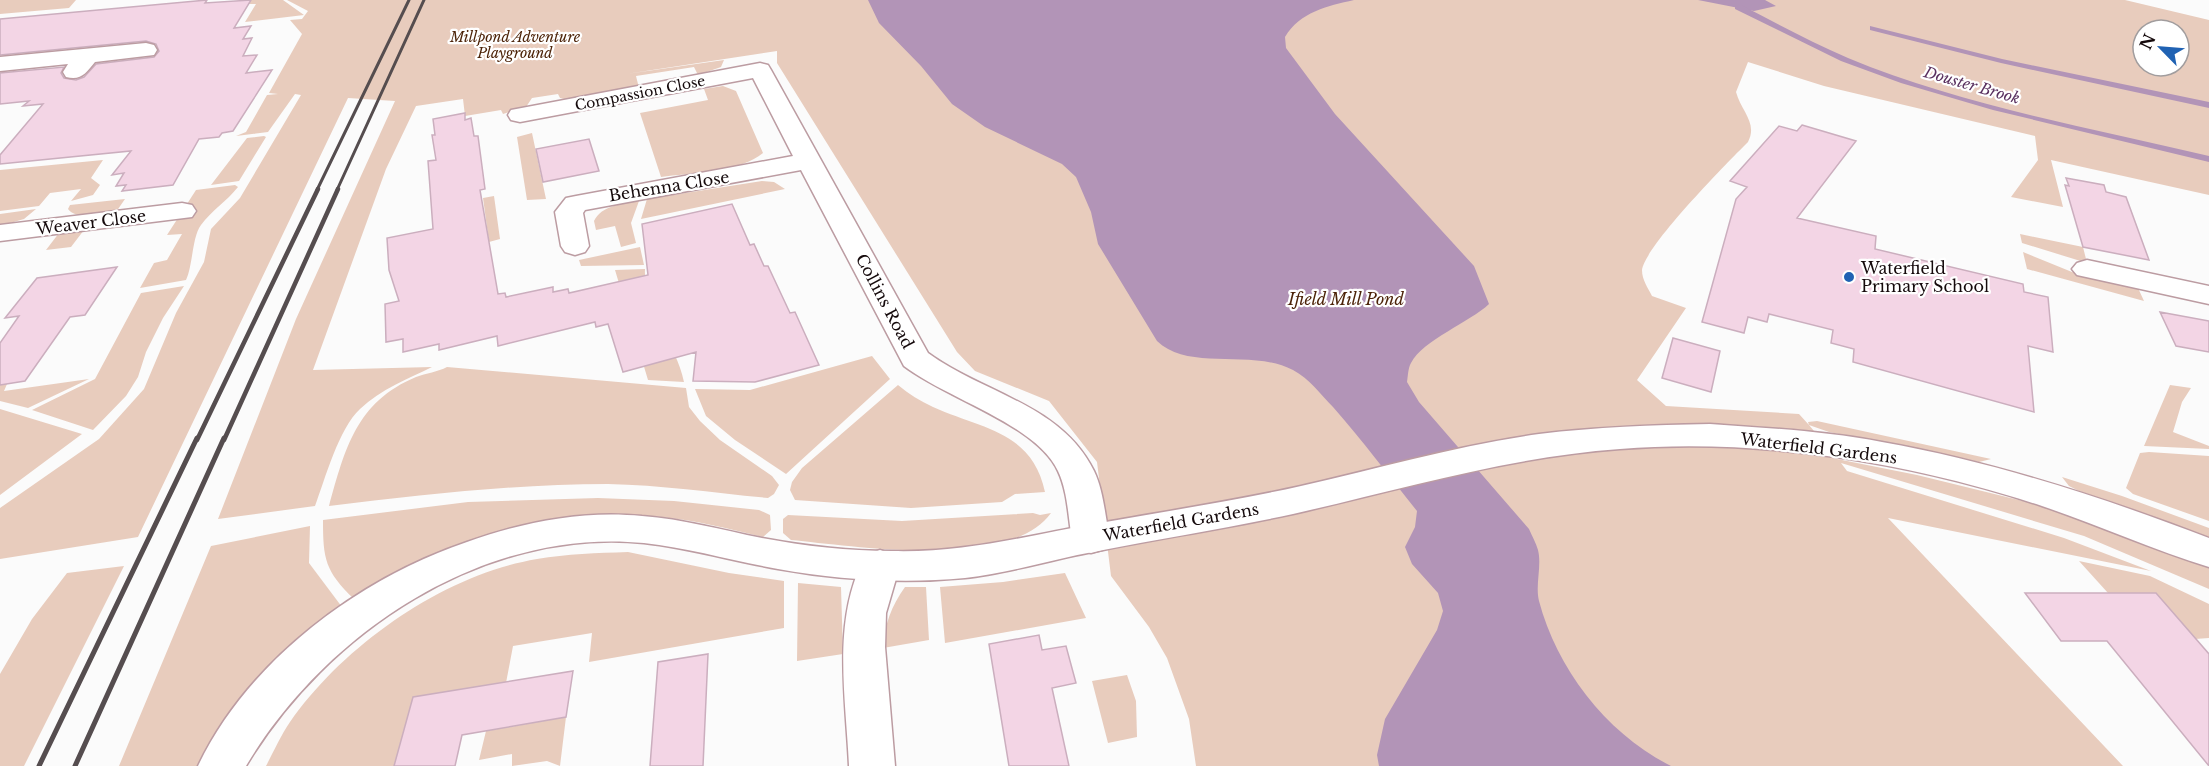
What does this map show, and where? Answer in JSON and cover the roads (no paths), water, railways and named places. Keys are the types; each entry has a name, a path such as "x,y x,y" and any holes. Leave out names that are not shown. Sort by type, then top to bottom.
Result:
{"street":[{"path":"0,64 146,50"},
{"path":"72,73 88,56"},
{"name":"Compassion Close","path":"520,115 760,70"},
{"name":"Collins Road","path":"760,70 915,359 939,379 1036,424 1053,439 1076,471 1091,539"},
{"name":"Behenna Close","path":"575,246 569,212 576,204 645,189 808,161"},
{"name":"Weaver Close","path":"0,233 182,211"},
{"path":"2086,269 2209,295"},
{"name":"Waterfield Gardens","path":"221,766 242,732 273,690 362,613 411,583 458,560 497,546 539,535 574,530 621,528 666,532 777,555 880,565 967,563 1261,508 1493,455 1582,441 1684,435 1762,438 1848,448 1945,467 2022,487 2138,524 2209,553"},
{"path":"872,766 864,647 866,613 880,565"}],"waterway":[{"name":"Douster Brook","path":"1738,7 1844,59 1904,81 1996,108 2209,159"},
{"path":"1873,28 2001,61 2209,105"}],"railway":[{"path":"317,190 409,0"},
{"path":"337,190 424,0"},
{"path":"197,440 318,189"},
{"path":"224,440 338,189"},
{"path":"39,766 197,438"},
{"path":"75,766 224,438"}],"place":[{"name":"Waterfield Primary School","path":"1849,277"}],"park label":[{"name":"Millpond Adventure Playground","path":"515,46"},
{"name":"Ifield Mill Pond","path":"1346,299"}]}
